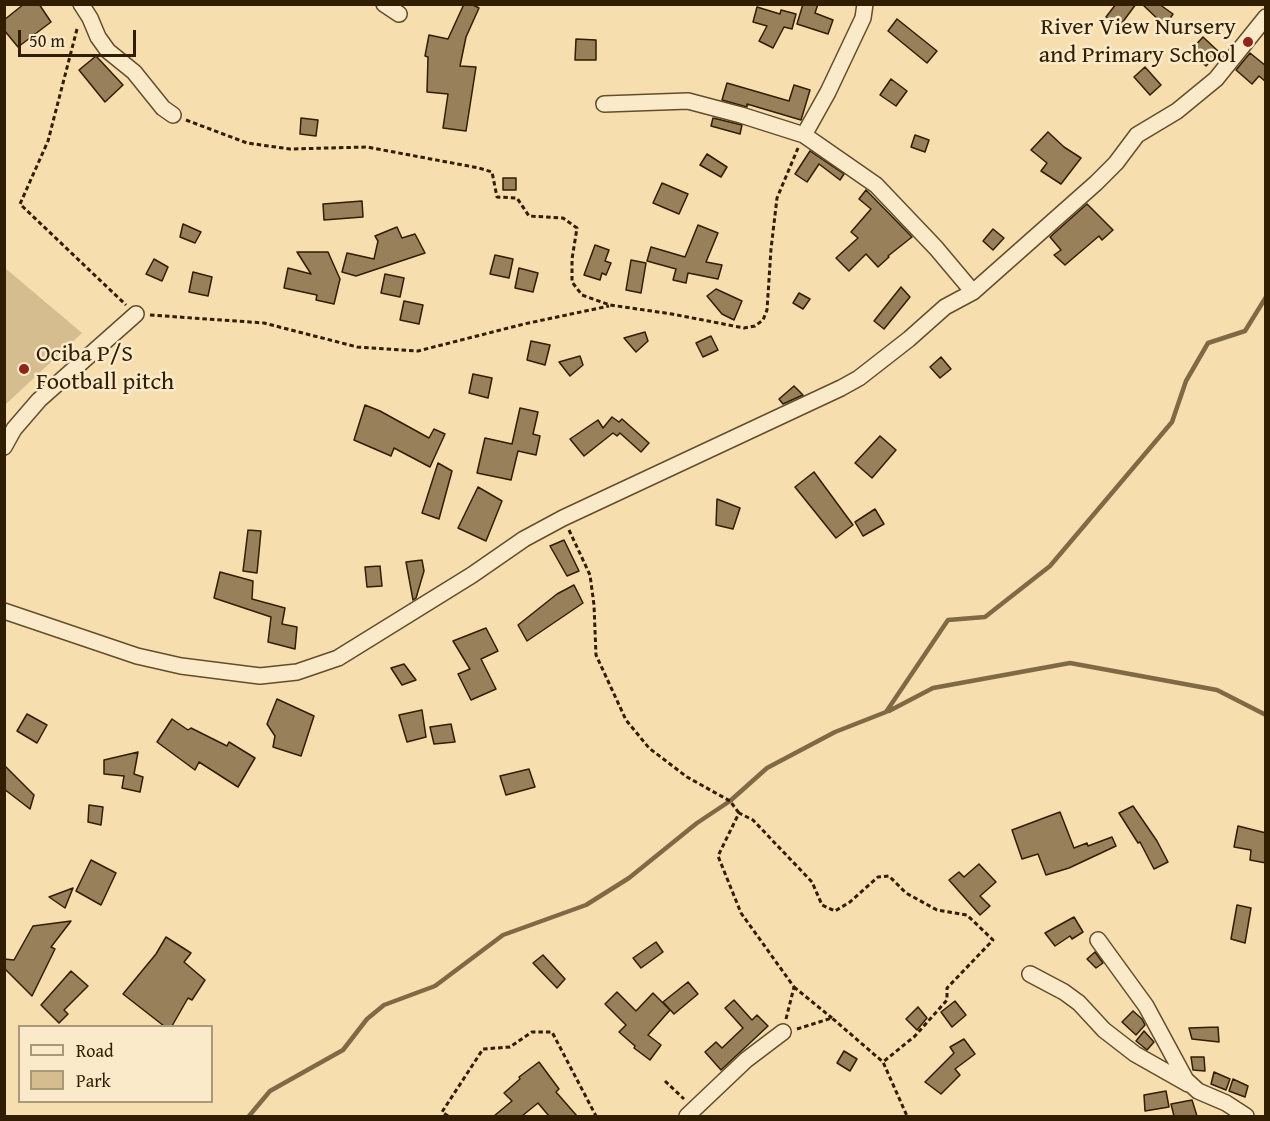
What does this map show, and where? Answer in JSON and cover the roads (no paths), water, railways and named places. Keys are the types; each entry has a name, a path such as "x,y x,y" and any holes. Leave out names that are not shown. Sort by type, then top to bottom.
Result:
{"street":[{"path":"384,4 399,14"},
{"path":"804,135 828,92 863,18 866,4"},
{"path":"82,6 108,51 134,72 163,108 172,115"},
{"path":"6,607 137,657 181,666 260,676 297,672 338,658 472,575 524,539 563,518 842,388 888,356 945,307 973,292 1096,183 1116,163 1137,135 1177,111 1216,79 1266,17"},
{"path":"604,104 688,101 804,135 876,185 936,248 973,292"},
{"path":"4,447 14,429 39,400 136,315"},
{"path":"1098,940 1146,1006 1181,1072 1191,1085"},
{"path":"1030,974 1064,992 1079,1003 1104,1030 1134,1054 1246,1116"},
{"path":"691,1112 746,1060 783,1032"}],"waterway":[{"path":"249,1116 270,1091 343,1050 367,1019 384,1005 435,986 503,935 586,905 629,878 697,823 730,801 767,768 835,732 886,712 948,620 985,617 1050,566 1172,422 1186,381 1208,343 1245,331 1266,297"},
{"path":"889,711 933,688 1070,663 1217,690 1266,715"}],"place":[{"name":"River View Nursery and Primary School","path":"1248,42"},
{"name":"Ociba P/S Football pitch","path":"24,369"}]}
